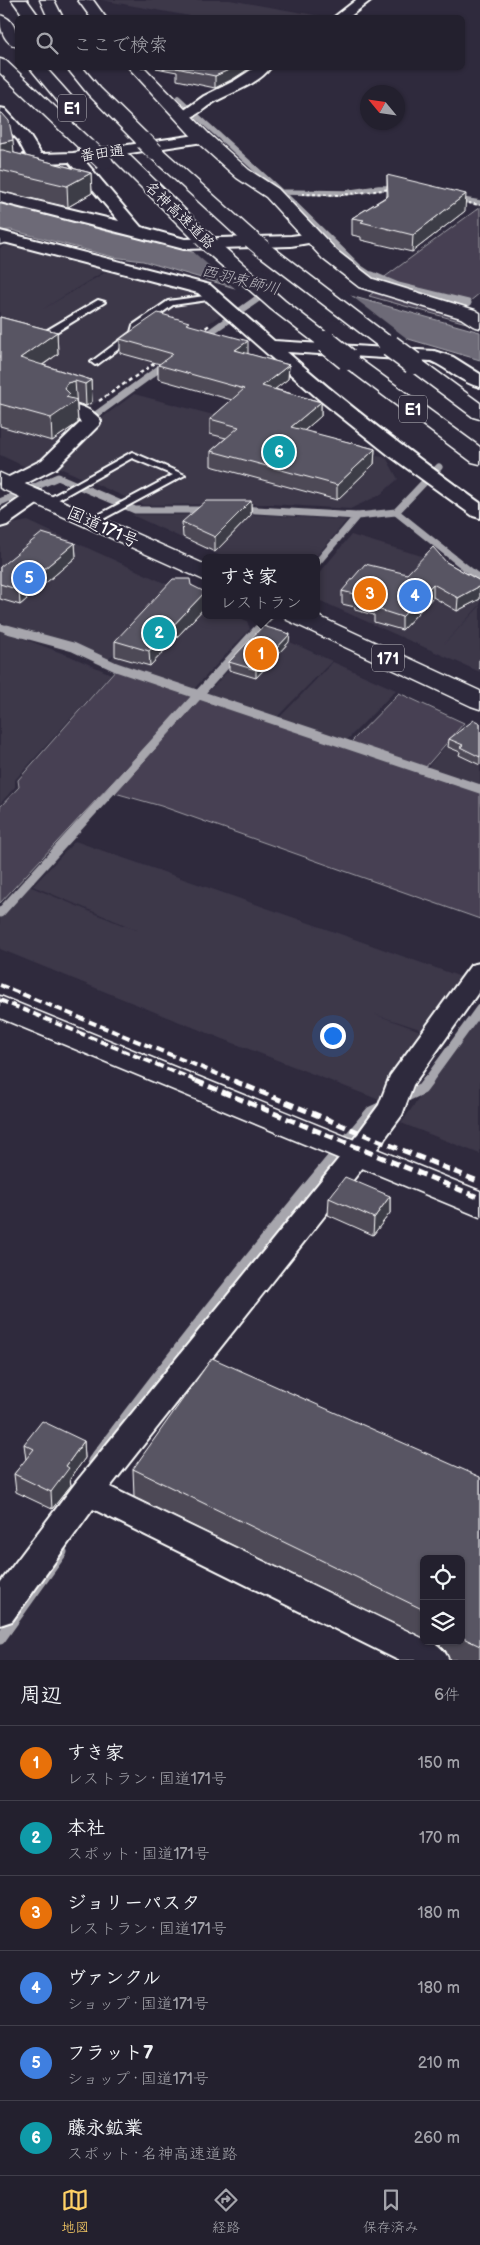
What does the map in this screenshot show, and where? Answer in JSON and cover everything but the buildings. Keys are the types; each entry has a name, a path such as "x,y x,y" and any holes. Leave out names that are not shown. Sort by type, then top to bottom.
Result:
{"main road":[{"path":"19,0 31,15"},
{"path":"47,0 54,15"},
{"path":"85,0 97,15"},
{"path":"0,20 15,38"},
{"name":"名神高速道路","path":"0,64 106,150 299,321 347,359 480,457"},
{"name":"E1","path":"40,70 84,120"},
{"name":"名神高速道路","path":"77,70 94,91 149,146 257,244 480,413"},
{"path":"139,70 203,138 243,174 272,193 330,255 366,283 476,316"},
{"name":"国道171号","path":"22,490 202,572"},
{"name":"171","path":"305,619 480,700"},
{"path":"0,1006 480,1205"}],"street":[{"path":"343,15 365,0"},
{"path":"183,116 192,113 209,99 239,84 260,70"},
{"path":"0,112 24,138 36,160"},
{"name":"番田通","path":"0,164 73,158 203,138"},
{"path":"73,158 135,230"},
{"path":"0,197 184,244 292,241 314,238"},
{"path":"0,237 204,289 327,397 480,512"},
{"path":"268,346 434,356 447,361 480,382"},
{"path":"0,521 22,490 92,421 76,410"},
{"path":"0,1610 345,1149 395,1099 400,1083 480,971"},
{"path":"88,1491 432,1660"}],"lane":[{"path":"95,362 135,333 136,327 171,303 212,297"},
{"path":"27,331 45,335 101,302"},
{"path":"22,490 71,488 132,455 180,475 92,522"}],"path":[{"path":"272,193 342,195 389,189 398,190"},
{"path":"462,201 480,205"},
{"path":"198,333 233,316"},
{"path":"76,410 91,407 164,357"}],"shaded area":[{"path":"101,0 230,0 315,15 184,15"},
{"path":"480,207 480,293 469,302 400,286 382,279"},
{"path":"6,245 108,269 43,309 111,269 199,292 222,314 92,405 83,408 0,385 0,248"},
{"path":"374,292 447,312 470,324 369,296"},
{"path":"0,394 88,421 32,470 0,455"},
{"path":"134,394 358,453 383,457 387,459 398,479 380,495 350,509 270,504 143,505 60,468 72,450 102,425 103,417"},
{"path":"132,515 266,515 347,520 318,554 216,554"},
{"path":"28,521 56,534 26,559 57,534 202,600 202,619 243,619 247,621 250,629 192,691 122,668 109,661 164,602 108,660 74,645 0,622 0,531 11,524"},
{"path":"351,535 432,559 480,592 480,605 442,646 480,606 480,672 320,601 320,572"},
{"path":"0,630 70,656 111,674 15,780 15,787 0,804"},
{"path":"268,632 332,661 275,719 207,695 263,634"},
{"path":"333,662 396,690 346,741 279,718"},
{"path":"117,668 195,694 0,903 0,807 19,787 18,780"},
{"path":"399,693 464,723 424,769 350,743"},
{"path":"201,698 480,792 480,919 161,806 115,793"},
{"path":"465,723 480,730 480,785 427,768"},
{"path":"75,841 464,978 426,1031 374,1014 426,1033 382,1101 0,949 0,915 29,886 137,930 33,886"},
{"path":"480,1015 480,1154 401,1123"}],"water":[{"name":"西羽束師川","path":"0,202 116,234 142,238 480,332 480,360 143,261 113,257 11,230 0,231"}],"pier":[{"path":"190,249 345,291 413,343 238,291"}],"waterway":[{"path":"178,98 191,110 197,105"},
{"path":"195,114 281,192 345,193 379,188 399,188"},
{"path":"286,196 359,267 374,277"},
{"path":"456,199 480,203"},
{"path":"372,275 398,286 468,303"},
{"name":"西羽束師川","path":"202,338 267,292"},
{"path":"97,414 167,363"},
{"path":"396,512 439,467"},
{"path":"0,502 58,477 135,510 208,510"},
{"path":"239,509 357,516"},
{"path":"357,516 396,512"},
{"path":"396,512 480,579"},
{"path":"320,559 357,516"},
{"path":"257,630 267,619"},
{"path":"0,627 11,630"},
{"path":"7,629 73,647 116,667 198,695"},
{"path":"198,695 258,629"},
{"path":"0,913 198,695"},
{"path":"198,695 480,789"},
{"path":"427,1082 480,1009"},
{"path":"400,1099 422,1089 428,1081"},
{"path":"93,1461 195,1328 300,1198 371,1112 384,1106"},
{"path":"0,1639 62,1552"}],"railway":[{"path":"0,985 237,1082"},
{"path":"0,1000 199,1082"},
{"path":"196,1081 480,1198"},
{"path":"234,1081 480,1182"}],"place":[{"name":"藤永鉱業","path":"279,452"},
{"name":"フラット7","path":"29,578"},
{"name":"ジョリーパスタ","path":"370,594"},
{"name":"ヴァンクル","path":"415,596"},
{"name":"本社","path":"159,633"},
{"name":"すき家","path":"261,654"}]}
